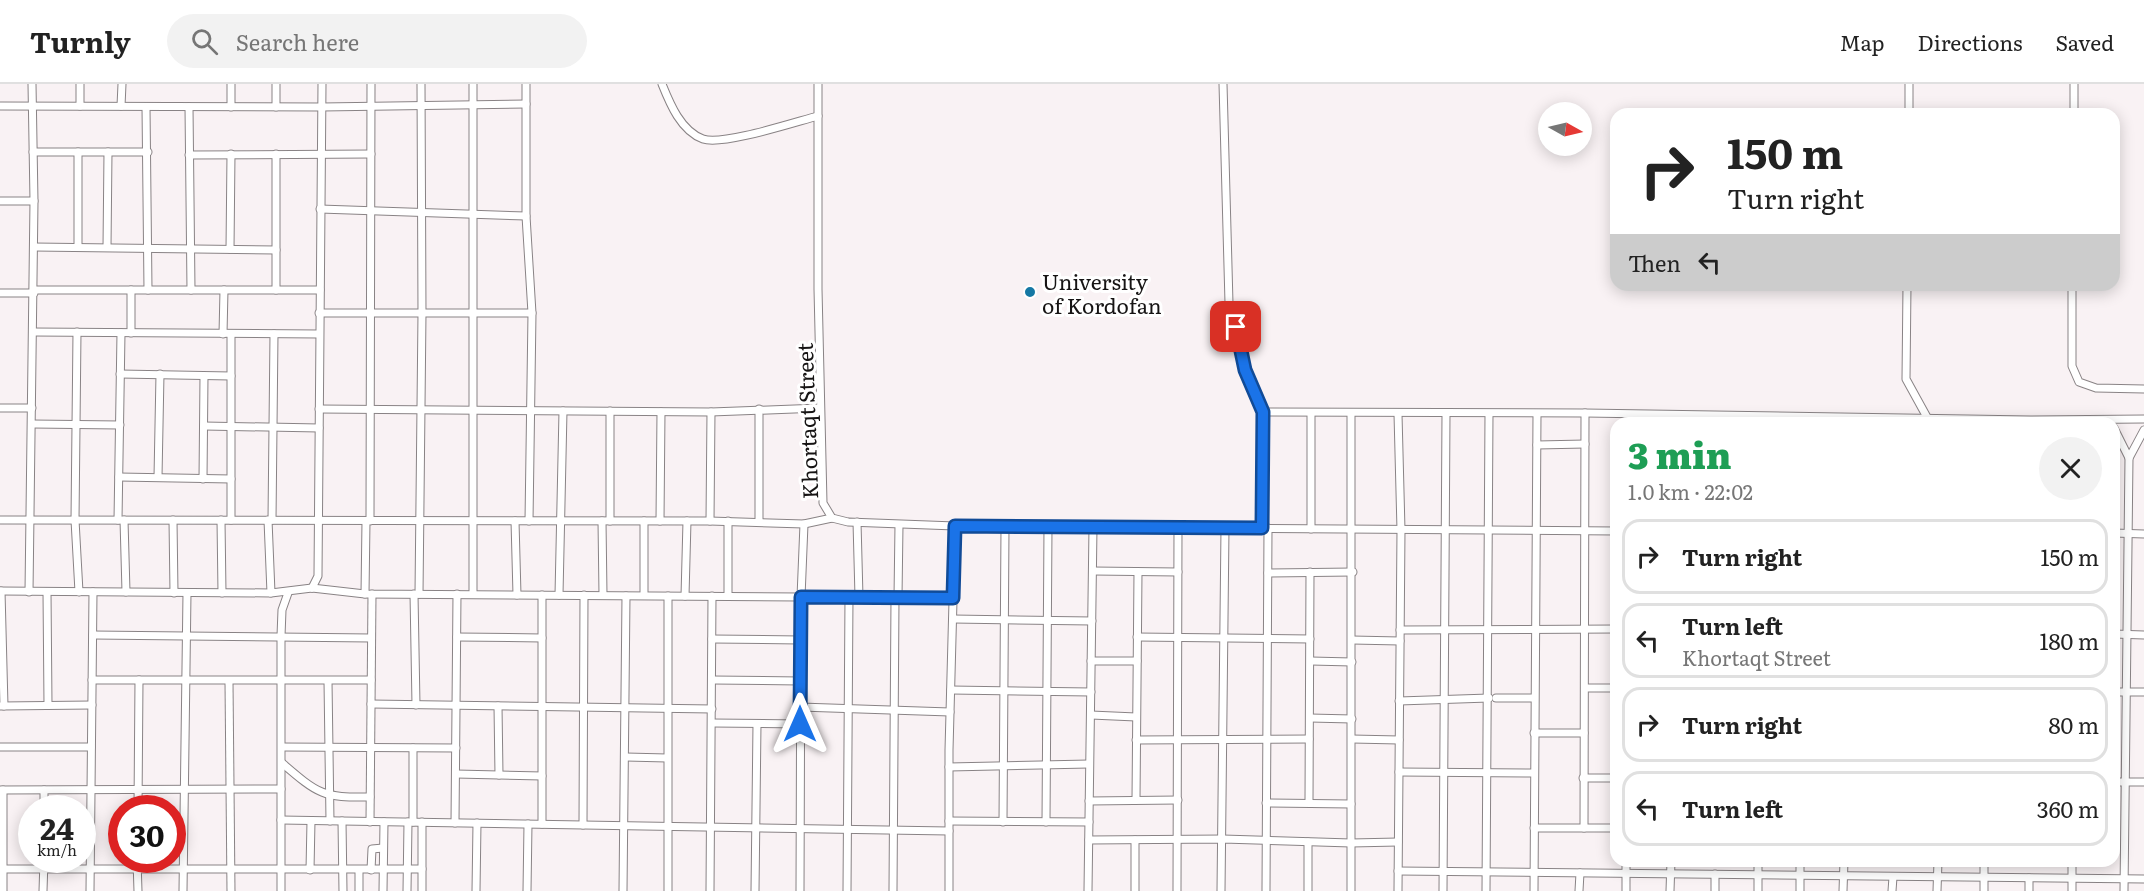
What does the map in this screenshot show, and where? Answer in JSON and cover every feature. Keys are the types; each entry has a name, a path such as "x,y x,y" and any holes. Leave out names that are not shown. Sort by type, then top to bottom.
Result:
{"street":[{"path":"29,592 34,292 32,84"},
{"path":"80,84 80,106"},
{"path":"121,106 122,84"},
{"path":"231,84 231,106"},
{"path":"276,84 276,107"},
{"path":"312,588 318,576 322,84"},
{"path":"370,822 371,638 368,520 372,209 371,84"},
{"path":"416,705 422,313 421,84"},
{"path":"473,84 471,212 473,594"},
{"path":"526,84 526,216 532,313 529,521"},
{"path":"662,84 681,122 705,140 722,140 818,116"},
{"name":"Khortaqt Street","path":"818,84 819,408 823,503 832,518 899,525 955,526 1610,531"},
{"path":"1223,84 1229,303 1245,370 1263,412 1268,573 1266,891"},
{"path":"1909,108 1910,84"},
{"path":"2074,84 2074,108"},
{"path":"0,105 322,107 526,104"},
{"path":"146,107 148,290"},
{"path":"189,107 191,290"},
{"path":"33,152 148,152"},
{"path":"78,152 78,247"},
{"path":"107,248 108,152"},
{"path":"230,249 231,154"},
{"path":"276,154 276,290"},
{"path":"189,155 370,154"},
{"path":"0,201 34,201"},
{"path":"320,208 421,213 471,212 526,216"},
{"path":"34,247 276,250"},
{"path":"131,290 131,333"},
{"path":"224,290 231,376 231,520"},
{"path":"0,293 320,290"},
{"path":"1907,291 1906,379 1927,417"},
{"path":"2072,291 2072,366 2079,382 2096,388 2144,389"},
{"path":"319,313 532,313"},
{"path":"33,332 320,334"},
{"path":"77,332 75,520 79,592"},
{"path":"121,333 119,477 126,592"},
{"path":"271,593 270,520 274,427 274,334"},
{"path":"120,374 231,376"},
{"path":"158,477 160,374"},
{"path":"203,478 204,376"},
{"path":"0,408 32,408"},
{"path":"319,410 711,412 819,408"},
{"path":"759,409 759,521"},
{"path":"560,595 563,411"},
{"path":"610,411 610,521"},
{"path":"660,521 661,412"},
{"path":"710,521 711,412"},
{"path":"1263,412 1585,413 1655,417"},
{"path":"1311,413 1311,529"},
{"path":"1351,413 1353,529 1351,891"},
{"path":"1584,828 1585,413"},
{"path":"1398,414 1401,530 1398,891"},
{"path":"1443,891 1446,414"},
{"path":"1486,891 1490,698 1486,629 1489,414"},
{"path":"1534,891 1537,414"},
{"path":"2120,420 2144,419"},
{"path":"32,424 120,425"},
{"path":"204,426 318,428"},
{"path":"2124,891 2129,458 2144,429"},
{"path":"2120,440 2129,458"},
{"path":"1537,445 1585,444"},
{"path":"119,477 231,479"},
{"path":"0,520 759,521 804,524 832,518"},
{"path":"173,520 174,593"},
{"path":"220,520 222,593"},
{"path":"516,521 517,595"},
{"path":"602,521 603,595"},
{"path":"644,521 644,595"},
{"path":"685,596 687,521"},
{"path":"728,521 728,596"},
{"path":"857,522 859,597"},
{"path":"800,891 800,640 804,524"},
{"path":"893,891 893,711 899,525"},
{"path":"949,891 949,767 955,526"},
{"path":"1003,822 1002,691 1005,526"},
{"path":"1046,822 1048,527"},
{"path":"1088,891 1093,527"},
{"path":"1177,891 1178,527"},
{"path":"1221,891 1225,528"},
{"path":"2120,533 2144,534"},
{"path":"1093,571 1178,572"},
{"path":"1136,800 1138,572"},
{"path":"1309,804 1310,572"},
{"path":"1268,573 1353,572"},
{"path":"92,705 2,706 0,591 288,593 312,588 369,594 953,598"},
{"path":"47,592 48,705"},
{"path":"91,795 93,592"},
{"path":"183,795 187,593"},
{"path":"281,891 281,636 282,610 288,593"},
{"path":"455,823 457,594"},
{"path":"542,595 542,824"},
{"path":"583,825 584,595"},
{"path":"623,891 626,596"},
{"path":"668,596 668,891"},
{"path":"710,891 712,596"},
{"path":"847,891 849,597"},
{"path":"952,619 1092,621"},
{"path":"1400,630 1610,628"},
{"path":"2120,634 2144,634"},
{"path":"93,635 186,638 281,636 371,638"},
{"path":"456,637 542,638"},
{"path":"1137,638 1310,639"},
{"path":"712,639 800,640"},
{"path":"1352,640 1400,641"},
{"path":"1091,661 1137,661"},
{"path":"1311,661 1352,662"},
{"path":"92,680 229,682 371,680"},
{"path":"138,795 139,680"},
{"path":"712,680 800,681"},
{"path":"328,681 330,821"},
{"path":"229,682 231,891"},
{"path":"1585,688 1610,688"},
{"path":"951,690 1090,692"},
{"path":"2120,692 2144,692"},
{"path":"1400,701 1534,698"},
{"path":"371,704 712,709"},
{"path":"498,706 499,774"},
{"path":"800,707 950,712"},
{"path":"1091,715 1136,717"},
{"path":"1310,718 1352,719"},
{"path":"712,723 800,724"},
{"path":"755,891 757,724"},
{"path":"1534,733 1584,733"},
{"path":"1136,740 1309,739"},
{"path":"1352,739 1399,740"},
{"path":"0,747 91,747"},
{"path":"282,747 456,748"},
{"path":"407,891 406,870 413,748"},
{"path":"626,757 667,758"},
{"path":"282,763 297,777 330,797 370,797"},
{"path":"949,767 1002,764 1089,764"},
{"path":"1399,772 1533,773"},
{"path":"456,774 542,776"},
{"path":"1584,778 1610,778"},
{"path":"2120,782 2144,782"},
{"path":"3,891 1,790 281,789"},
{"path":"44,790 44,795"},
{"path":"1089,801 1178,800"},
{"path":"1266,803 1351,804"},
{"path":"281,820 949,831"},
{"path":"310,870 311,821"},
{"path":"342,821 343,890 359,890 359,870"},
{"path":"949,821 1089,822"},
{"path":"383,891 384,822"},
{"path":"422,822 422,891"},
{"path":"476,891 477,823"},
{"path":"527,891 528,824"},
{"path":"1534,828 1610,828"},
{"path":"1089,840 1222,839 1351,843 1398,842"},
{"path":"1135,840 1135,891"},
{"path":"1308,842 1308,891"},
{"path":"371,870 372,849 383,848"},
{"path":"1626,867 1626,891"},
{"path":"1670,891 1671,867"},
{"path":"1758,867 1758,891"},
{"path":"1800,867 1800,891"},
{"path":"1843,891 1844,867"},
{"path":"1937,891 1938,867"},
{"path":"1984,867 1984,891"},
{"path":"2072,867 2072,891"},
{"path":"2,869 18,869"},
{"path":"186,870 422,869"},
{"path":"1398,871 2144,879"},
{"path":"43,891 44,873"},
{"path":"90,873 90,891"},
{"path":"137,873 138,891"},
{"path":"183,873 183,891"},
{"path":"1579,891 1580,873"},
{"path":"1715,874 1715,891"},
{"path":"1892,891 1893,877"},
{"path":"2029,878 2029,891"}],"place":[{"name":"University of Kordofan","path":"1030,292"}],"route":[{"path":"800,724 801,597 953,598 955,526 1262,528 1263,412 1255,399 1245,370 1236,327"}]}
